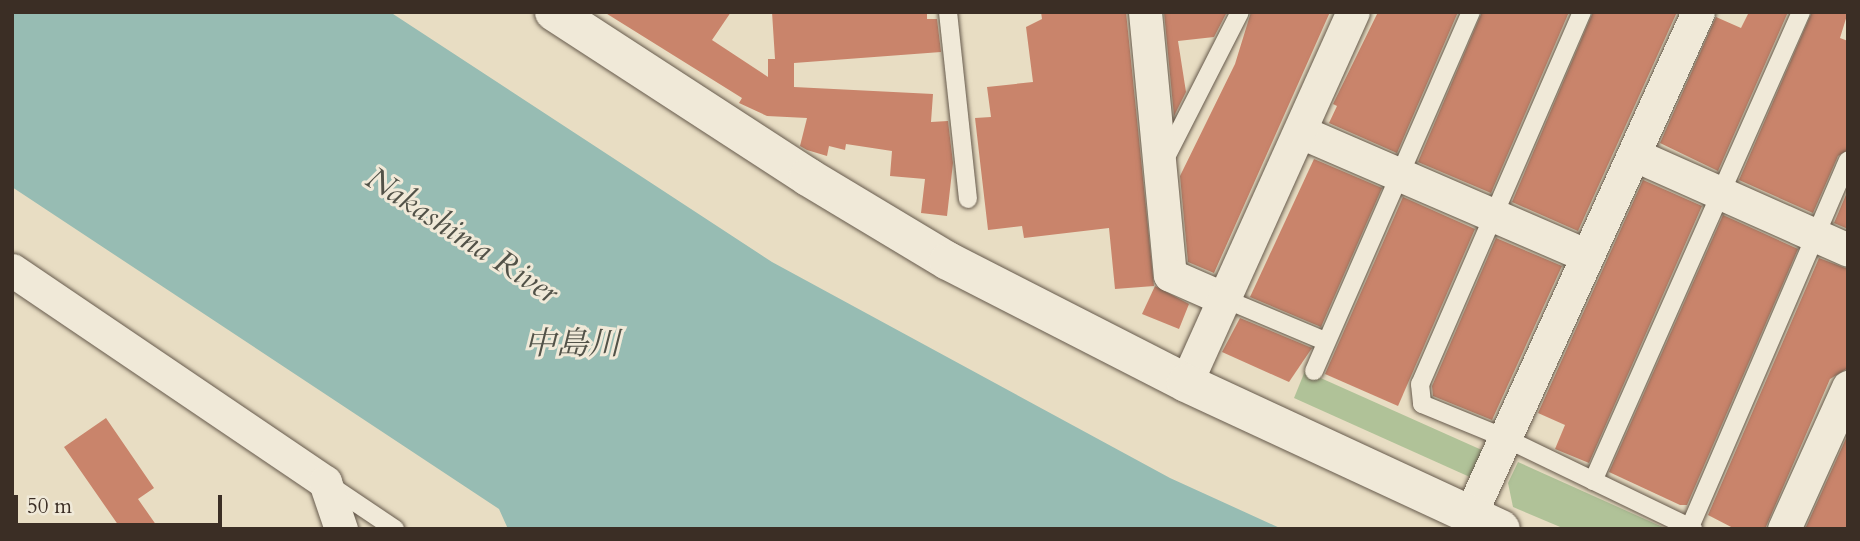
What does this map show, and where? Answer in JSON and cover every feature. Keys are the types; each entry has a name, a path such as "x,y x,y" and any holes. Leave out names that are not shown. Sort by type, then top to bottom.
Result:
{"street":[{"path":"554,12 808,177 948,261 1186,383 1486,522 1505,438 1698,12"},
{"path":"1145,12 1170,275 1226,299"},
{"path":"1186,383 1353,12"},
{"path":"1301,132 1587,256"},
{"path":"1635,155 1848,250"},
{"path":"12,270 326,482 341,529"},
{"path":"1784,529 1848,387"}],"lane":[{"path":"947,12 968,199"},
{"path":"1160,170 1240,12"},
{"path":"1314,371 1471,12"},
{"path":"1582,12 1420,384 1422,404 1505,438 1691,528 1814,235 1848,161"},
{"path":"1593,481 1801,12"},
{"path":"1226,299 1325,341"},
{"path":"326,482 395,529"}],"green space":[{"path":"1305,371 1484,451 1472,478 1294,398"},
{"path":"1518,462 1667,529 1565,529 1513,507 1508,483"}],"water":[{"name":"中島川","path":"12,12 390,12 772,262 1170,478 1282,529 508,529 499,509 12,187"}],"building":[{"path":"604,12 731,12 712,40 768,77 768,59 775,59 772,12 927,12 927,19 937,19 941,52 794,63 794,87 933,94 931,122 948,121 953,163 947,216 921,213 925,179 890,176 892,151 846,144 845,150 829,146 827,156 807,150 800,146 807,118 767,116 739,103 742,98"},
{"path":"1041,12 1126,12 1154,286 1115,289 1109,228 1024,238 1022,226 988,230 975,118 991,117 987,87 1033,82 1026,27 1042,19"},
{"path":"1164,12 1227,12 1214,37 1178,41 1186,92 1174,116"},
{"path":"1251,12 1330,12 1214,273 1188,262 1180,176 1235,64"},
{"path":"1378,12 1458,12 1397,153 1329,123 1337,106 1333,104"},
{"path":"1482,12 1569,12 1491,193 1418,162"},
{"path":"1593,12 1677,12 1578,231 1512,202"},
{"path":"1749,12 1788,12 1718,171 1660,143 1716,17 1741,28"},
{"path":"1812,12 1848,12 1840,38 1848,41 1848,150 1838,156 1813,213 1739,180"},
{"path":"1314,159 1382,188 1321,327 1250,297"},
{"path":"1643,180 1702,206 1589,463 1555,449 1565,425 1538,413"},
{"path":"1848,190 1848,229 1834,223"},
{"path":"1403,197 1475,229 1398,406 1325,374"},
{"path":"1723,215 1798,249 1687,505 1680,505 1609,472"},
{"path":"1496,238 1562,266 1492,420 1433,396 1432,386"},
{"path":"1819,258 1848,269 1848,368 1830,379 1765,529 1735,529 1708,515"},
{"path":"1155,286 1189,304 1179,329 1142,314"},
{"path":"1240,318 1312,348 1289,382 1222,352"},
{"path":"106,418 154,488 138,499 159,529 121,529 64,447"},
{"path":"1848,434 1848,529 1805,529"}],"water label":[{"name":"Nakashima River","path":"462,236"}]}
